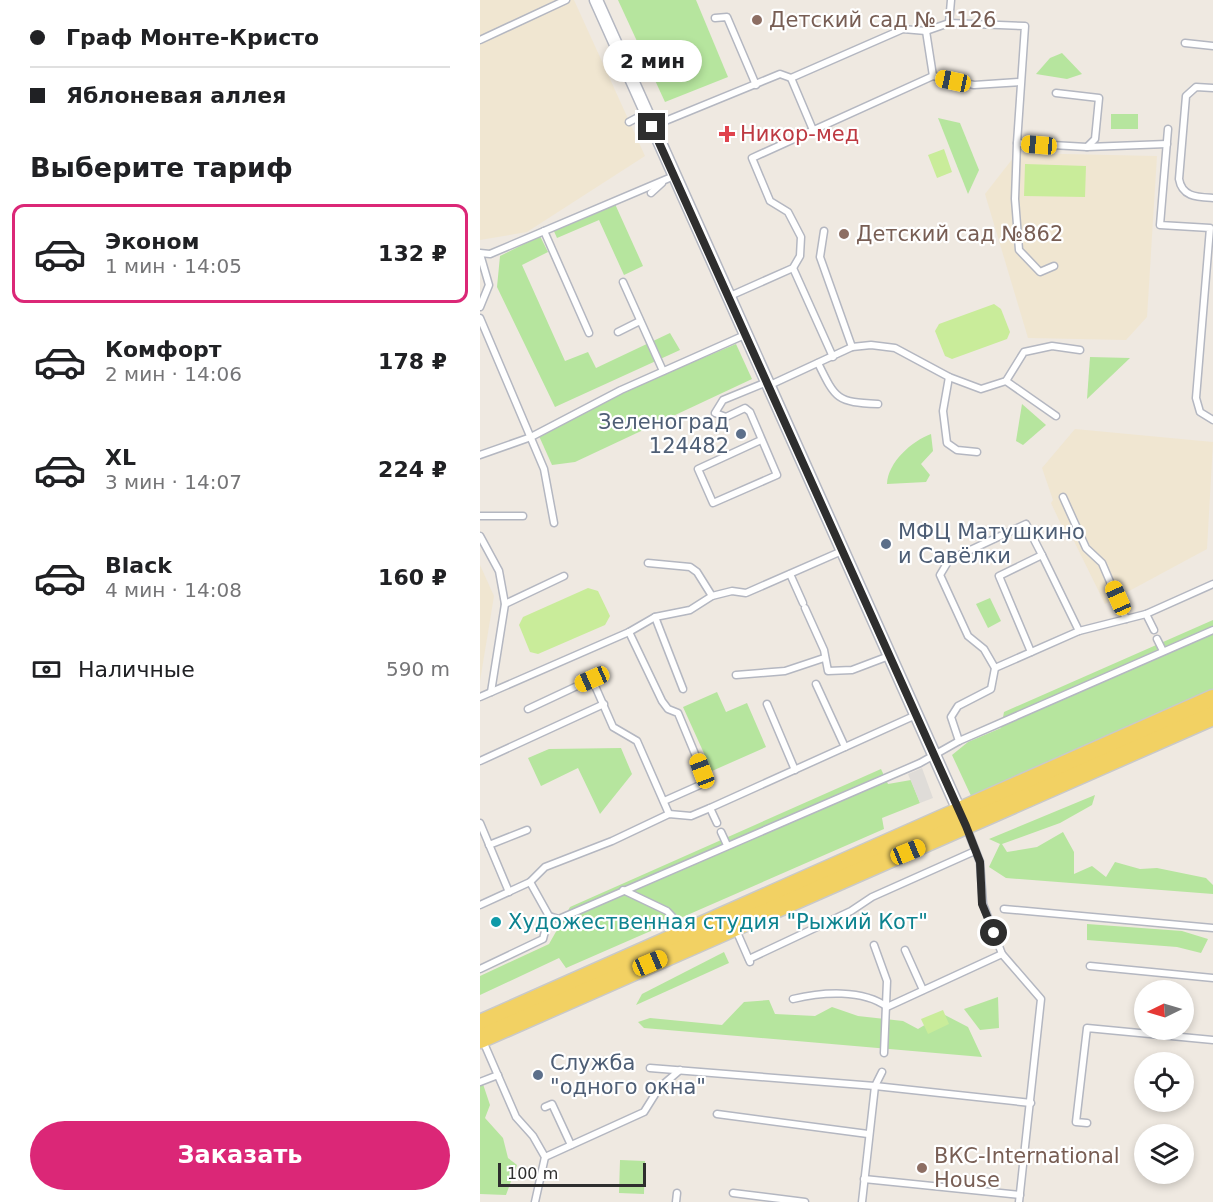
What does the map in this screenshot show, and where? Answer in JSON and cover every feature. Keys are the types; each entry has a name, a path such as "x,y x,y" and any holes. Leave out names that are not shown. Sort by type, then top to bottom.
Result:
{"main road":[{"path":"1053,779 1213,699"},
{"path":"481,1034 687,931 833,875 1053,779 1213,716"},
{"path":"481,1034 735,927 833,875"}],"street":[{"path":"596,0 652,127 669,178 730,296 963,819"}],"lane":[{"path":"480,40 566,0"},
{"path":"949,23 951,0"},
{"path":"715,18 727,17 756,85"},
{"path":"652,127 780,74 791,78 903,29 926,31 949,23 1024,26 1015,200 1018,250 1040,272 1054,266"},
{"path":"926,31 933,76"},
{"path":"1185,43 1213,46"},
{"path":"730,296 793,268 800,256 801,237 788,212 770,201 752,158 933,76 974,85 1020,82"},
{"path":"791,78 813,130"},
{"path":"1213,88 1196,87 1186,96 1179,179 1180,186 1187,194 1213,198"},
{"path":"1056,93 1099,98 1095,139 1087,147"},
{"path":"629,122 646,113"},
{"path":"1168,129 1160,225 1210,228 1196,398 1200,412 1213,420"},
{"path":"1017,143 1087,147 1167,144"},
{"path":"651,194 669,178"},
{"path":"480,307 489,285 480,253 490,254 669,178"},
{"path":"544,231 589,333"},
{"path":"824,231 820,257 852,347"},
{"path":"793,268 833,357"},
{"path":"623,282 663,371"},
{"path":"480,318 544,469 554,523"},
{"path":"618,332 640,321"},
{"path":"480,456 531,436 663,371 747,334"},
{"path":"761,440 698,469 713,503 777,475 750,412 745,408 726,417 714,413 723,400 833,357 852,347 871,345 895,348 949,377 981,388 1006,381 1024,352 1052,346 1080,350"},
{"path":"818,363 832,392 846,402 878,405"},
{"path":"949,377 943,411 947,443 957,450 977,452"},
{"path":"1006,381 1056,416"},
{"path":"1063,497 1086,548 1102,563 1126,619"},
{"path":"480,516 523,516"},
{"path":"959,741 951,717 958,706 992,690 995,668 984,650 968,636 940,575 948,560 1026,524 1078,631"},
{"path":"480,536 499,571 505,604 492,692"},
{"path":"480,697 629,632 655,617 690,610 712,596 732,591 746,593 842,551"},
{"path":"1031,652 999,576 1042,555"},
{"path":"648,563 690,567 697,572 712,596"},
{"path":"790,574 824,650 828,671 852,670 889,656"},
{"path":"505,604 564,576"},
{"path":"995,668 1078,631 1146,614 1213,584"},
{"path":"1146,614 1154,630"},
{"path":"655,617 683,689"},
{"path":"530,882 549,916 559,920 622,890 933,756 959,741 1213,630"},
{"path":"629,632 662,701 668,709 678,713 705,778 700,785 664,801"},
{"path":"1158,639 1163,651"},
{"path":"736,675 785,671 824,658"},
{"path":"528,708 592,679 613,727 636,738 669,814"},
{"path":"816,684 845,747"},
{"path":"480,761 604,704"},
{"path":"767,704 795,770"},
{"path":"480,905 530,882 545,867 612,841 669,814 691,816 916,715"},
{"path":"710,808 717,823"},
{"path":"864,1179 1019,1199 1041,999 1002,954 982,904 980,862 963,819"},
{"path":"480,823 509,892"},
{"path":"489,845 527,830"},
{"path":"721,832 727,845"},
{"path":"735,927 749,960 851,910 872,897 975,851"},
{"path":"622,890 667,911 687,931"},
{"path":"1004,909 1213,928"},
{"path":"480,969 543,939 549,916"},
{"path":"874,945 887,981 884,1053"},
{"path":"905,950 923,990"},
{"path":"887,1008 1002,954"},
{"path":"1090,966 1213,978"},
{"path":"793,999 818,993 875,998 887,1008"},
{"path":"1087,1123 1076,1122 1087,1028 1213,1040"},
{"path":"481,1034 516,1117 533,1136 545,1157 535,1202"},
{"path":"650,1068 875,1086 1031,1103"},
{"path":"545,1157 644,1112 659,1088 680,1070"},
{"path":"862,1202 875,1086 882,1072"},
{"path":"480,1082 498,1075"},
{"path":"546,1107 552,1104 571,1145"},
{"path":"717,1114 868,1134"},
{"path":"676,1202 677,1193"},
{"path":"733,1193 806,1202"}],"shaded area":[{"path":"480,0 574,0 645,156 527,232 480,240"},
{"path":"1017,153 1157,156 1147,317 1126,340 1028,338 985,194"},
{"path":"1075,429 1213,442 1207,549 1105,604 1071,535 1066,535 1051,503 1053,500 1042,468"},
{"path":"480,565 494,596 480,681"},
{"path":"922,768 933,798 920,803 908,774"}],"green space":[{"path":"618,0 696,0 728,77 665,102"},
{"path":"1062,53 1082,74 1067,79 1036,74 1050,58"},
{"path":"1111,114 1138,114 1138,129 1111,129"},
{"path":"938,118 960,123 979,170 968,194"},
{"path":"944,149 952,172 937,178 928,155"},
{"path":"1025,164 1086,166 1085,197 1024,196"},
{"path":"615,204 643,266 624,275 599,220 557,238 553,229"},
{"path":"540,236 548,252 522,265 565,361 588,352 596,368 670,333 680,350 555,407 497,287 500,256"},
{"path":"994,304 1001,309 1010,332 1007,339 952,359 945,356 935,331 939,324"},
{"path":"736,344 752,379 575,462 552,465 539,436 636,386"},
{"path":"1090,357 1130,358 1087,399"},
{"path":"1022,404 1046,425 1023,445 1016,441"},
{"path":"931,434 933,451 921,464 930,475 926,482 887,484 888,476 902,453"},
{"path":"588,588 598,591 610,616 605,625 538,654 530,652 519,625 523,617"},
{"path":"990,598 1001,621 988,628 976,604"},
{"path":"1213,620 1213,691 972,798 952,755 968,742 1001,728 1004,712"},
{"path":"717,692 726,712 747,703 766,747 712,771 683,707"},
{"path":"621,748 632,774 600,814 578,768 541,786 528,758 549,749"},
{"path":"881,769 888,784 911,780 920,803 882,818 884,829 566,968 559,958 480,995 480,976 549,944 570,907"},
{"path":"1095,795 1092,805 1060,823 1002,844 1007,852 1037,847 1063,832 1074,852 1074,874 1092,866 1106,877 1115,862 1140,869 1157,868 1206,878 1213,885 1213,894 1006,878 989,867 1000,844 989,839"},
{"path":"1087,924 1182,931 1208,939 1201,953 1177,947 1087,940"},
{"path":"724,952 729,963 636,1005 642,994"},
{"path":"998,997 999,1028 980,1030 964,1009"},
{"path":"769,1000 775,1014 815,1016 832,1007 858,1016 903,1021 918,1029 943,1014 968,1027 982,1057 644,1028 638,1022 650,1018 722,1025 744,1002"},
{"path":"943,1010 949,1024 928,1034 921,1019"},
{"path":"483,1084 490,1105 485,1118 503,1138 508,1158 517,1165 506,1195 480,1194 480,1086"},
{"path":"620,1160 645,1161 644,1194 619,1193"}],"place":[{"name":"Детский сад № 1126","path":"757,20"},
{"name":"Никор-мед","path":"727,134"},
{"name":"Детский сад №862","path":"844,234"},
{"name":"Зеленоград 124482","path":"741,434"},
{"name":"МФЦ Матушкино и Савёлки","path":"886,544"},
{"name":"Художественная студия \"Рыжий Кот\"","path":"496,922"},
{"name":"Служба \"одного окна\"","path":"538,1075"},
{"name":"ВКС-International House","path":"922,1168"}],"route":[{"path":"652,127 770,385 966,826 969,839 980,862 982,904 994,933"}]}
